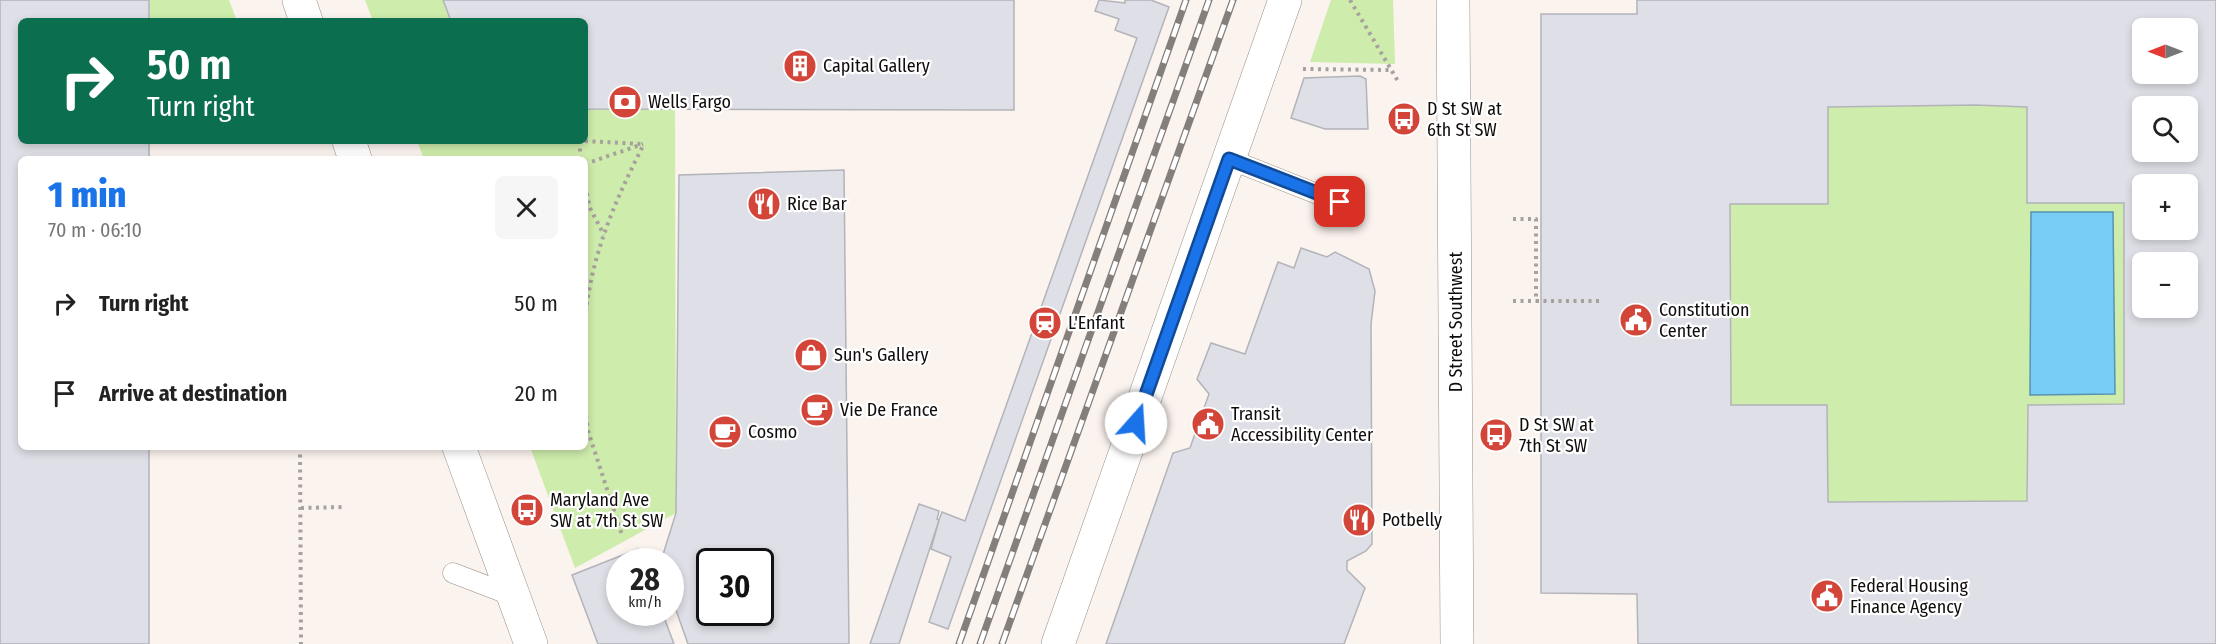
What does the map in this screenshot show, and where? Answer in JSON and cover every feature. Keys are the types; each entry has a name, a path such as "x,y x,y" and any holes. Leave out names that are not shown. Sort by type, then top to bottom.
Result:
{"street":[{"path":"299,0 305,18"},
{"path":"1058,644 1285,0"},
{"name":"D Street Southwest","path":"1454,0 1457,644"},
{"path":"460,450 531,644"}],"lane":[{"path":"1229,159 1340,202"},
{"path":"453,573 513,596"}],"path":[{"path":"1350,0 1399,83"},
{"path":"1303,69 1391,70"},
{"path":"588,141 644,144"},
{"path":"588,163 644,144"},
{"path":"588,288 614,202 644,144"},
{"path":"588,199 604,236"},
{"path":"1513,219 1536,219 1536,301"},
{"path":"1513,301 1603,301"},
{"path":"588,431 622,535"},
{"path":"300,450 301,644"},
{"path":"301,508 346,507"}],"green space":[{"path":"150,0 229,0 236,18 150,18"},
{"path":"365,0 449,0 455,18 372,18"},
{"path":"1331,0 1393,0 1395,64 1310,62"},
{"path":"1976,105 2027,107 2027,203 2124,203 2124,404 2028,405 2027,501 1828,502 1827,405 1731,405 1730,204 1828,107"},
{"path":"588,109 675,109 676,513 612,548 606,548 606,551 575,568 531,450 588,450 588,156 423,156 418,144 588,144"}],"water":[{"path":"2031,212 2113,212 2115,394 2030,395"}],"building":[{"path":"0,0 149,0 149,18 18,18 18,144 149,144 149,156 18,156 18,450 149,450 149,644 0,644"},
{"name":"Capital Gallery","path":"443,0 1014,0 1014,110 588,109 588,18 450,18"},
{"path":"1099,0 1125,3 1125,0 1151,0 1169,7 948,629 929,622 951,557 931,549 939,520 942,512 965,521 1137,38 1115,30 1119,19 1095,11"},
{"name":"Constitution Center","path":"1637,0 2216,0 2216,644 1638,644 1637,594 1541,593 1541,14 1637,14","holes":["1976,105 2027,107 2027,203 2124,203 2124,404 2028,405 2027,501 1828,502 1827,405 1731,405 1730,204 1828,204 1828,107"]},
{"path":"1360,76 1366,79 1368,129 1325,129 1291,118 1304,78"},
{"path":"844,170 849,644 688,644 682,626 684,626 684,548 665,548 676,513 679,175"},
{"path":"1301,248 1327,257 1335,252 1369,269 1375,291 1371,324 1372,544 1366,551 1347,561 1347,570 1365,588 1344,644 1106,644 1173,453 1190,448 1209,394 1197,379 1211,343 1245,354 1278,262 1294,268"},
{"path":"919,504 939,511 937,519 939,520 899,644 870,644"},
{"path":"606,562 606,626 667,626 674,644 598,644 572,575"}],"railway":[{"path":"959,644 1186,0"},
{"path":"980,644 1209,0"},
{"path":"1002,644 1233,0"}],"place":[{"name":"Capital Gallery","path":"800,66"},
{"name":"Wells Fargo","path":"625,102"},
{"name":"D St SW at 6th St SW","path":"1404,119"},
{"name":"Rice Bar","path":"764,204"},
{"name":"Constitution Center","path":"1636,320"},
{"name":"L'Enfant","path":"1045,323"},
{"name":"Sun's Gallery","path":"811,355"},
{"name":"Vie De France","path":"817,410"},
{"name":"Transit Accessibility Center","path":"1208,424"},
{"name":"Cosmo","path":"725,432"},
{"name":"D St SW at 7th St SW","path":"1496,435"},
{"name":"Maryland Ave SW at 7th St SW","path":"527,510"},
{"name":"Potbelly","path":"1359,520"},
{"name":"Federal Housing Finance Agency","path":"1827,596"}],"route":[{"path":"1136,423 1229,159 1265,175 1340,202"}]}
